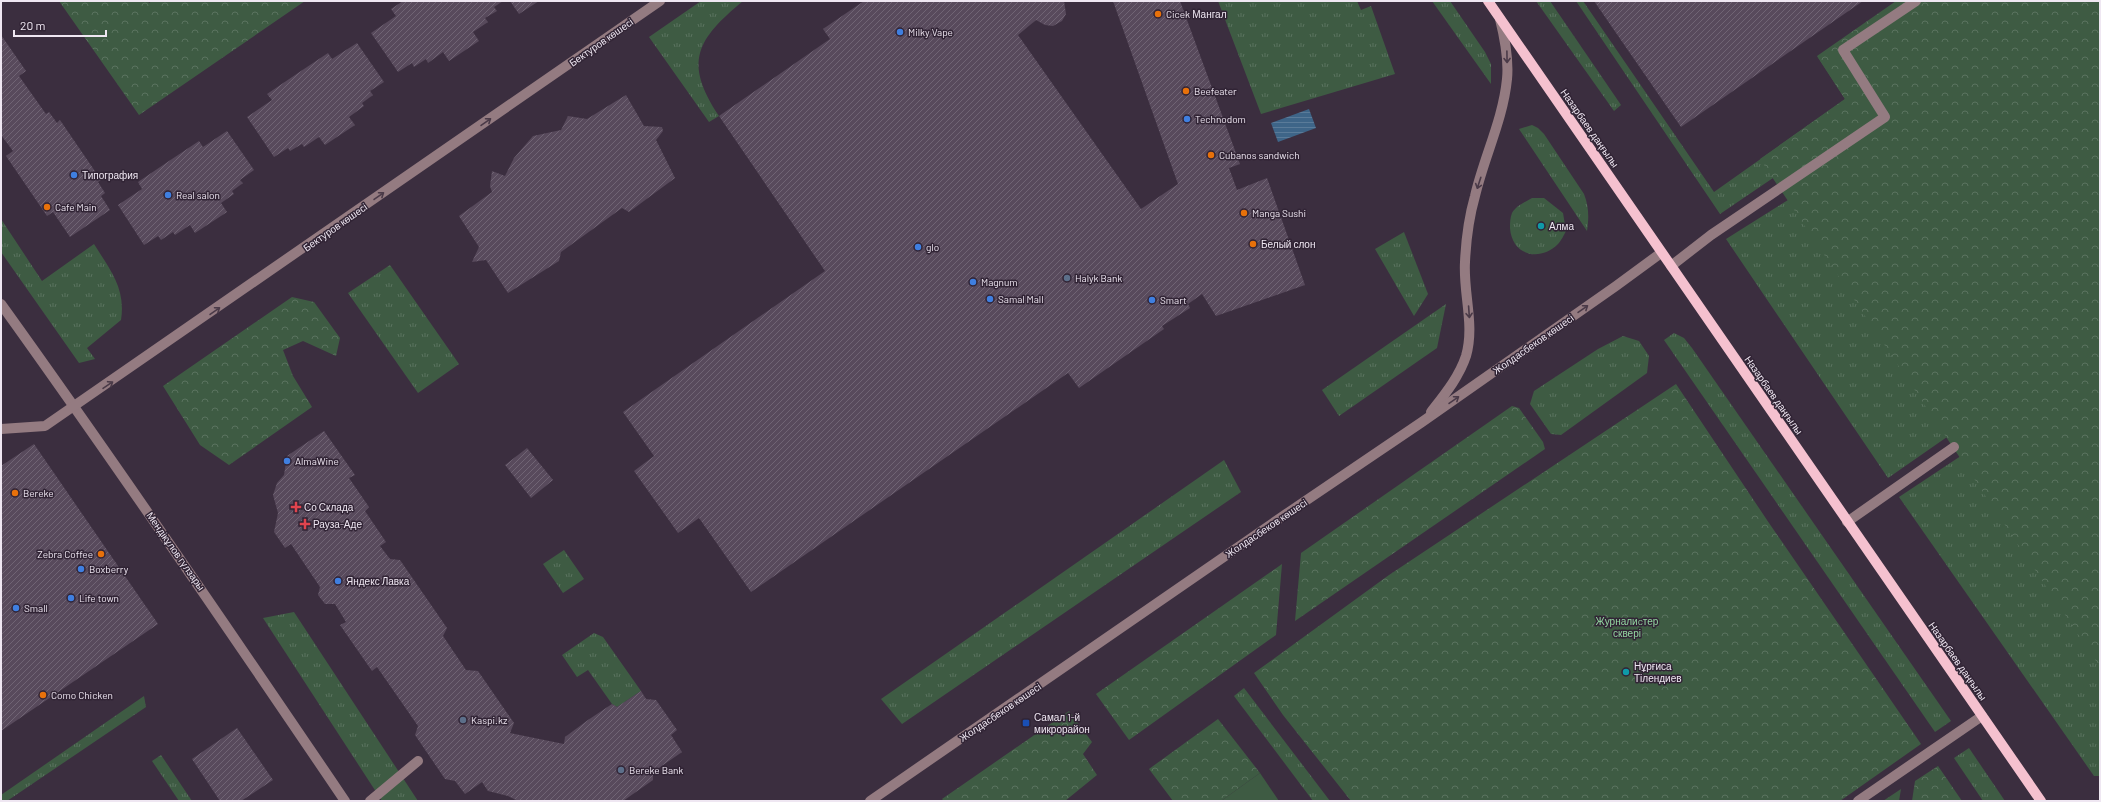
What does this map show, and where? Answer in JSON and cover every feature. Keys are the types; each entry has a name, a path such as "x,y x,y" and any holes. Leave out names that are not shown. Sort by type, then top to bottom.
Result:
{"main road":[{"name":"Назарбаев даңғылы","path":"1488,1 2041,801"}],"street":[{"name":"Бектуров көшесі","path":"1,429 45,426 660,1"},
{"path":"1670,266 1711,235 1885,117 1843,50 1916,1"},
{"path":"1422,422 1448,391 1458,374 1470,339 1465,264 1468,236 1475,196 1500,116 1507,79 1507,50 1500,19"},
{"name":"Жолдасбеков көшесі","path":"870,801 1422,422 1661,253"},
{"name":"Мендікұлов гүлзары","path":"1,304 75,406 223,620 345,801"},
{"path":"1847,522 1954,447"},
{"path":"1858,801 1982,716"},
{"path":"370,801 418,761"}],"green space":[{"path":"59,1 148,1 149,3 152,1 305,1 139,115"},
{"path":"701,1 743,1 715,27 700,52 699,66 701,81 719,116 709,122 649,37"},
{"path":"1218,1 1357,1 1361,10 1371,6 1395,74 1261,114"},
{"path":"1432,1 1450,1 1485,52 1491,64 1491,84"},
{"path":"1536,1 1550,1 1621,105 1614,111"},
{"path":"1576,1 1583,1 1714,192 1845,99 1817,56 1870,112 1720,214"},
{"path":"1896,1 2100,1 2100,667 1760,159 1845,99 1817,56"},
{"path":"1532,125 1544,134 1584,194 1588,212 1587,231 1519,129"},
{"path":"1804,186 1947,437 1888,478 1726,239 1788,200"},
{"path":"1532,198 1544,198 1563,213 1566,231 1559,243 1551,250 1543,253 1535,254 1521,250 1516,245 1512,237 1510,228 1512,213 1521,204"},
{"path":"1,219 42,281 94,244 111,271 119,289 122,309 121,320 87,348 95,359 79,363 1,252"},
{"path":"1404,232 1428,294 1414,316 1375,249"},
{"path":"390,265 459,364 418,393 348,293"},
{"path":"292,297 314,302 340,338 336,356 303,341 283,350 293,376 312,407 229,465 200,445 163,386"},
{"path":"1446,304 1437,348 1339,416 1322,390"},
{"path":"1674,333 1684,338 1692,348 1951,721 1935,732 1664,340"},
{"path":"1623,336 1639,341 1649,356 1647,373 1561,435 1551,434 1530,404 1534,391 1598,349"},
{"name":"Журналиcтер сквері","path":"1676,384 1769,523 1921,744 1840,801 1351,801 1283,715 1254,673 1389,575"},
{"path":"1512,406 1519,408 1543,442 1545,449 1295,621 1301,553"},
{"path":"2006,426 2100,620 2100,776 2094,776 1899,497"},
{"path":"1224,460 1241,492 902,724 881,699"},
{"path":"564,550 584,579 563,593 543,564"},
{"path":"1282,564 1276,635 1129,740 1096,694"},
{"path":"294,612 418,801 382,801 263,618"},
{"path":"594,633 603,637 641,691 617,707 612,704 588,670 577,677 562,655"},
{"path":"1244,688 1330,801 1313,801 1234,696"},
{"path":"144,696 146,707 7,801 1,801 1,795"},
{"path":"1069,711 1092,742 1083,754 1097,775 1065,801 944,801 942,799"},
{"path":"1218,719 1260,773 1221,801 1173,801 1149,769"},
{"path":"1969,748 2005,801 1983,801 1954,758"},
{"path":"161,755 192,801 179,801 152,761"},
{"path":"1938,766 1962,801 1912,801 1915,781"},
{"path":"1260,773 1279,801 1221,801"},
{"path":"1901,789 1899,801 1883,801"}],"water":[{"path":"1309,109 1316,128 1278,142 1271,123"}],"building":[{"path":"403,1 503,1 494,7 497,11 485,18 488,22 473,32 479,41 449,61 443,52 428,63 426,59 414,67 412,63 398,72 371,33 396,16 391,9"},
{"path":"510,1 539,1 519,14"},
{"name":"Samal Mall","path":"864,1 1064,1 1066,14 1062,21 1053,26 1045,25 1036,20 1018,35 1141,209 1178,184 1113,1 1180,1 1240,164 1229,168 1237,190 1267,178 1305,285 1216,316 1202,294 1188,304 1190,308 1162,326 1164,329 1079,388 1068,373 751,592 699,518 678,533 634,471 654,456 623,412 825,271 719,116 830,39 823,29"},
{"path":"1594,1 1863,1 1681,127"},
{"path":"1,35 26,71 19,76 46,114 49,112 57,123 60,120 101,180 98,182 105,193 101,196 110,210 70,237 53,212 47,216 6,156 13,151 1,135"},
{"path":"357,43 384,82 370,91 373,95 362,103 364,106 349,117 355,125 325,145 319,137 304,147 302,144 290,151 288,148 274,157 247,117 272,100 267,94 298,73 328,53 332,59"},
{"path":"626,95 644,126 662,127 663,131 656,140 675,178 629,212 622,208 561,252 559,261 508,293 486,260 472,262 479,247 459,216 492,192 490,186 492,171 505,176 514,158 533,136 561,130 568,116 587,119"},
{"path":"227,131 254,170 240,180 243,183 232,191 234,194 221,203 227,212 195,233 190,225 175,235 173,232 161,240 158,236 144,245 118,205 142,189 138,182 199,141 203,147"},
{"path":"324,431 355,475 349,478 369,507 365,511 386,542 380,546 390,559 400,560 447,628 443,636 466,670 478,671 514,723 510,733 564,744 565,737 588,720 612,704 617,707 641,691 646,699 656,700 677,730 671,735 682,752 653,772 653,780 623,801 518,801 508,796 488,791 482,782 465,794 455,781 445,779 415,735 418,726 377,667 372,671 340,625 346,622 335,604 325,604 318,595 320,587 291,544 285,548 274,532 278,513 273,495 277,483 284,475 287,456"},
{"name":"Life town","path":"34,444 158,624 1,731 1,466"},
{"path":"527,448 553,480 531,498 505,465"},
{"path":"237,728 273,780 241,801 220,801 192,759"}],"place":[{"name":"Cicek Мангал","path":"1158,14"},
{"name":"Milky Vape","path":"900,32"},
{"name":"Beefeater","path":"1186,91"},
{"name":"Technodom","path":"1187,119"},
{"name":"Cubanos sandwich","path":"1211,155"},
{"name":"Типография","path":"74,175"},
{"name":"Real salon","path":"168,195"},
{"name":"Cafe Main","path":"47,207"},
{"name":"Manga Sushi","path":"1244,213"},
{"name":"Алма","path":"1541,226"},
{"name":"Белый слон","path":"1253,244"},
{"name":"glo","path":"918,247"},
{"name":"Halyk Bank","path":"1067,278"},
{"name":"Magnum","path":"973,282"},
{"name":"Samal Mall","path":"990,299"},
{"name":"Smart","path":"1152,300"},
{"name":"AlmaWine","path":"287,461"},
{"name":"Bereke","path":"15,493"},
{"name":"Со Склада","path":"296,507"},
{"name":"Рауза-Аде","path":"305,524"},
{"name":"Zebra Coffee","path":"101,554"},
{"name":"Boxberry","path":"81,569"},
{"name":"Яндекс Лавка","path":"338,581"},
{"name":"Life town","path":"71,598"},
{"name":"Small","path":"16,608"},
{"name":"Нұрғиса Тілендиев","path":"1626,672"},
{"name":"Como Chicken","path":"43,695"},
{"name":"Kaspi.kz","path":"463,720"},
{"name":"Самал 1-й микрорайон","path":"1026,723"},
{"name":"Bereke Bank","path":"621,770"}]}
